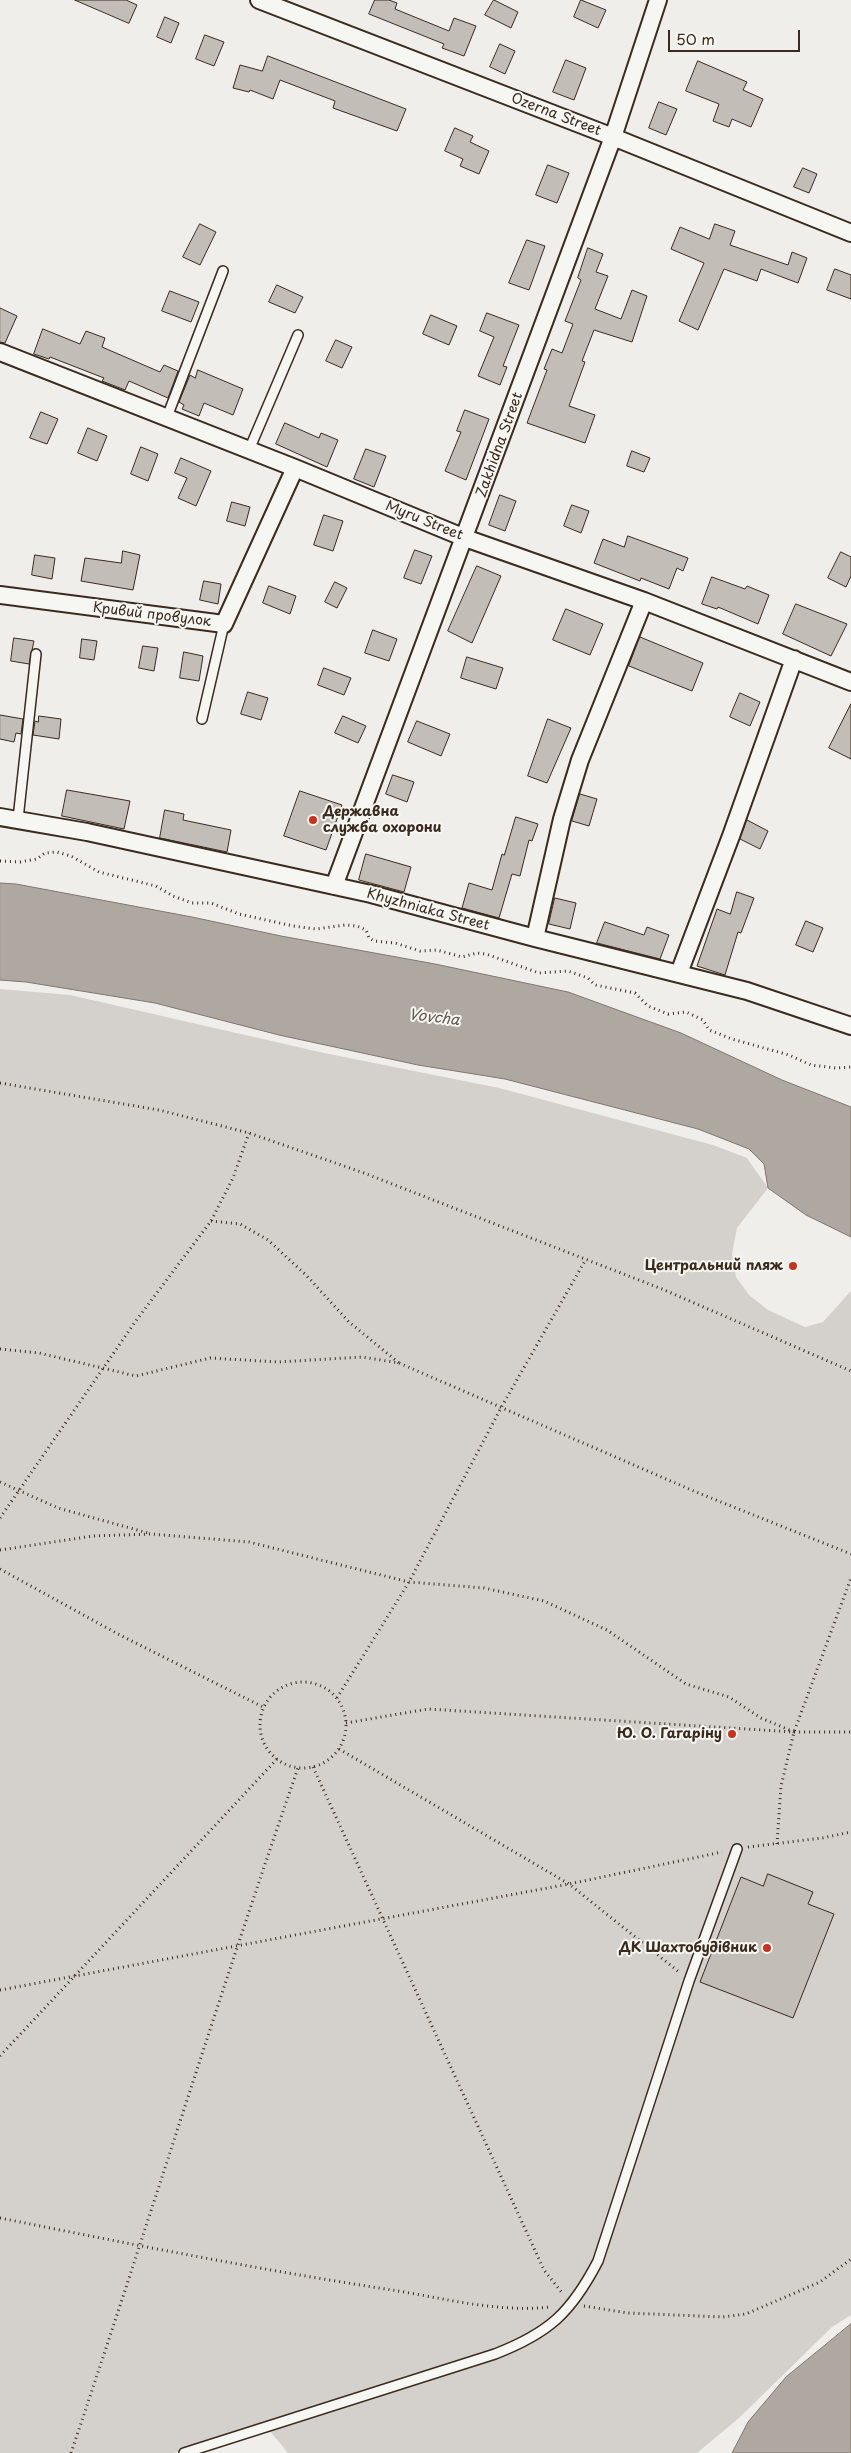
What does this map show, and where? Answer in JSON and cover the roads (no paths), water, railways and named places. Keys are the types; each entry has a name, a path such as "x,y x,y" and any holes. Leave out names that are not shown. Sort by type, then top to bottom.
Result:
{"street":[{"name":"Ozerna Street","path":"259,0 613,137 851,233"},
{"name":"Zakhidna Street","path":"334,886 613,137 658,0"},
{"name":"Myru Street","path":"0,352 295,468 465,538 644,600 851,682"},
{"name":"Кривий провулок","path":"0,595 224,624 295,468"},
{"path":"535,938 562,819 580,760 644,600"},
{"path":"679,973 731,836 794,659"},
{"name":"Khyzhniaka Street","path":"0,817 18,819 371,894 535,938 747,991 851,1026"}],"lane":[{"path":"167,417 223,271"},
{"path":"249,450 298,335"},
{"path":"202,719 224,624"},
{"path":"18,819 36,654"},
{"path":"184,2453 494,2354 540,2334 571,2305 584,2289 598,2261 689,1981 737,1849"}],"water":[{"name":"Vovcha","path":"0,883 16,884 192,917 568,992 681,1033 782,1080 851,1107 851,1237 806,1215 768,1188 764,1164 749,1149 698,1129 505,1079 418,1065 279,1035 155,1003 26,982 0,980"},
{"path":"851,2324 851,2453 732,2453 748,2422 786,2377"}],"place":[{"name":"Державна служба охорони","path":"313,820"},
{"name":"Центральний пляж","path":"793,1266"},
{"name":"Ю. О. Гагаріну","path":"732,1734"},
{"name":"ДК Шахтобудівник","path":"767,1948"}]}
